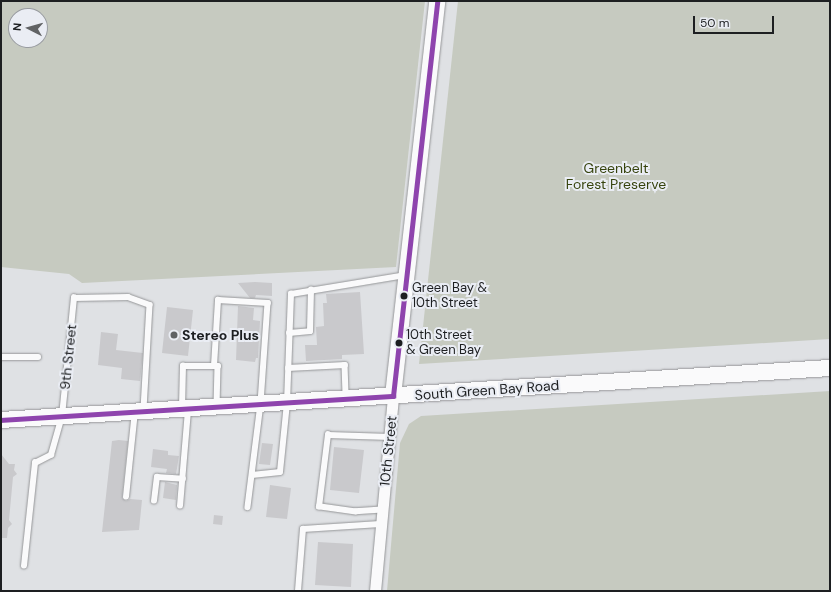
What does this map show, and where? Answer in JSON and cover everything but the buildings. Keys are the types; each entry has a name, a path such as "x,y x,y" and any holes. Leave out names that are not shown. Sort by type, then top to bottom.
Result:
{"main road":[{"name":"10th Street","path":"393,396 437,1"},
{"name":"South Green Bay Road","path":"1,420 830,368"}],"street":[{"name":"10th Street","path":"374,591 393,396"}],"lane":[{"path":"252,474 280,472 287,402 290,294 407,275"},
{"path":"289,333 310,331 311,290"},
{"name":"9th Street","path":"24,566 35,463 51,455 62,416 74,298 128,297 150,305 139,411"},
{"path":"214,366 218,300 268,302 261,404 248,507"},
{"path":"1,357 38,357"},
{"path":"288,368 345,365 346,398"},
{"path":"180,506 183,478 185,408 183,366 218,366 217,406"},
{"path":"126,498 139,411"},
{"path":"382,510 356,512 319,507 328,435 390,437"},
{"path":"154,502 157,476 183,478"},
{"path":"298,591 303,529 380,524"}],"green space":[{"path":"1,1 425,1 396,267 82,283 69,274 1,267"},
{"name":"Greenbelt Forest Preserve","path":"458,1 830,1 830,339 419,364"},
{"path":"830,391 830,591 387,591 400,443 409,424 421,416"}],"transit line":[{"path":"1,420 393,396 437,1"}],"place":[{"name":"Green Bay & 10th Street","path":"404,296"},
{"name":"Stereo Plus","path":"174,335"},
{"name":"10th Street & Green Bay","path":"399,343"}]}
